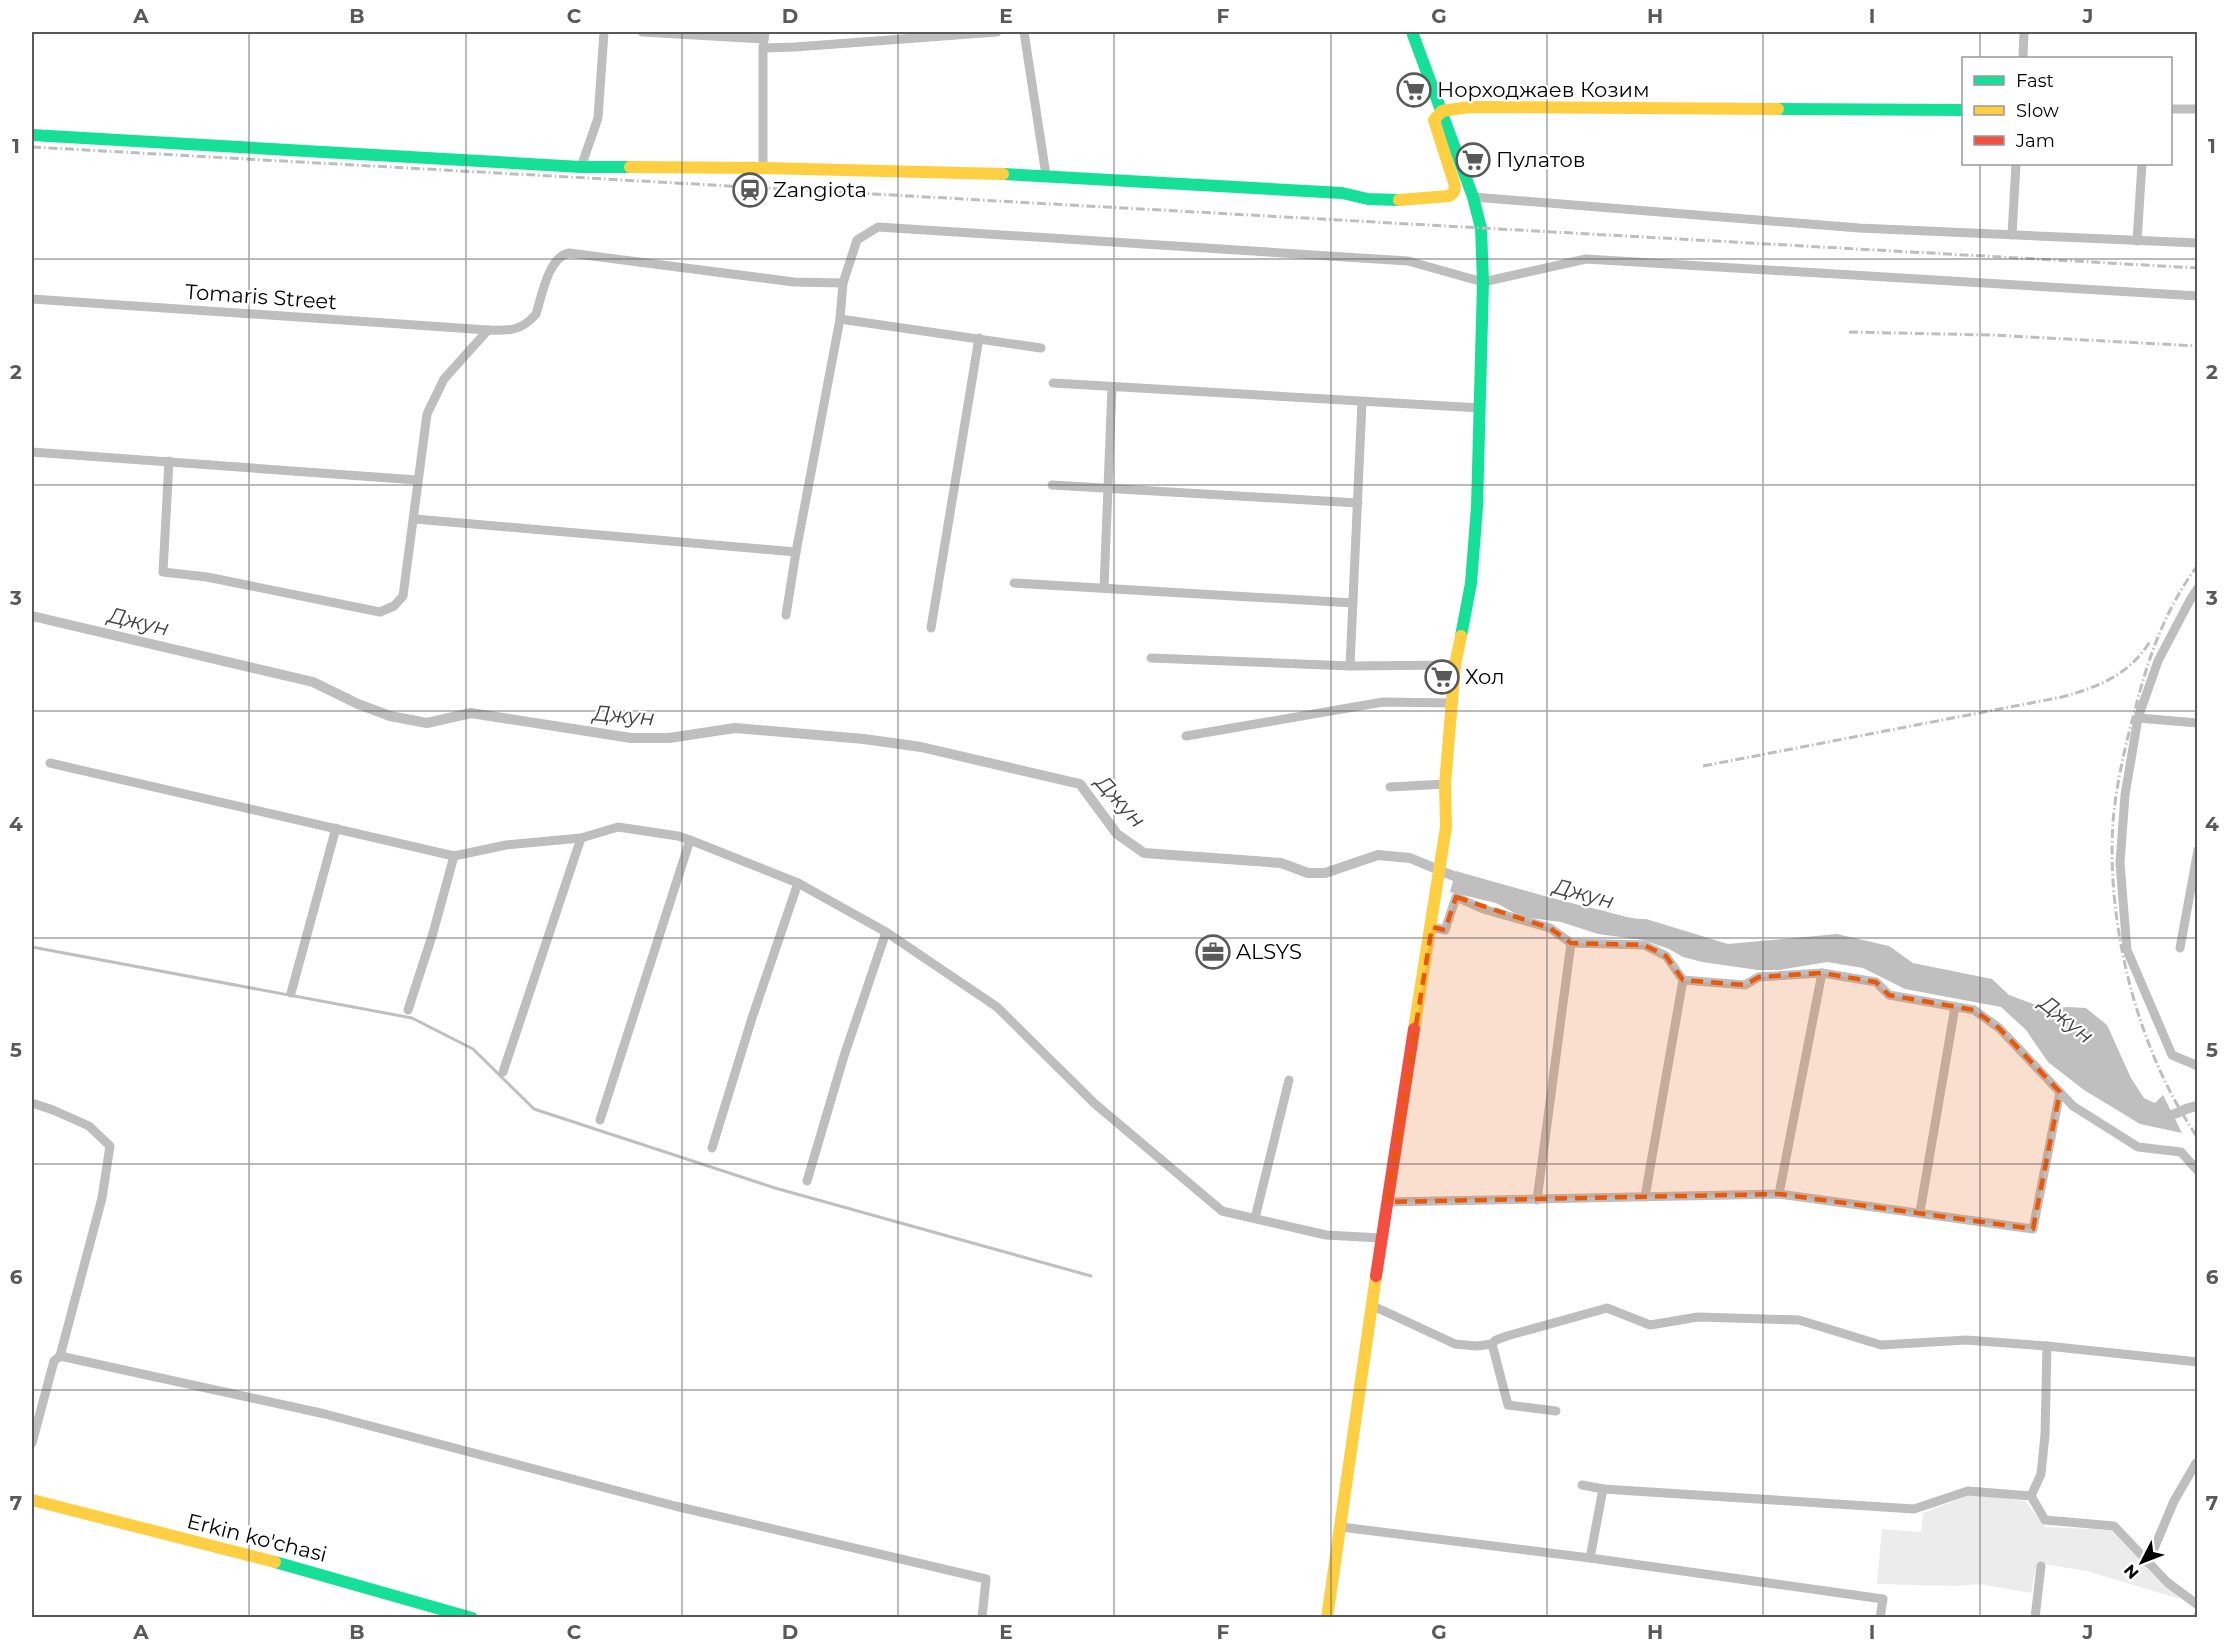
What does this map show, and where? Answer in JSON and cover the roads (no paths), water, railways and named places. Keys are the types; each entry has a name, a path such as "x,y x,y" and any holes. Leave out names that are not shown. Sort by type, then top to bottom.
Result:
{"main road":[{"path":"1327,1617 1381,1238 1446,827 1445,784 1455,665 1471,583 1477,507 1483,282 1481,228 1473,197 1412,32"},
{"path":"32,135 581,167 763,168 1046,175 1342,193 1357,199 1386,201 1449,195 1454,192 1455,186 1433,124 1442,111 1470,107 1962,110"},
{"name":"Erkin ko'chasi","path":"33,1504 339,1579 472,1617"}],"street":[{"path":"581,167 598,118 604,32"},
{"path":"642,32 764,39 795,47 997,32"},
{"path":"1024,32 1046,175"},
{"path":"2022,57 2024,32"},
{"path":"763,168 764,39"},
{"path":"2172,112 2198,109"},
{"path":"2012,235 2016,165"},
{"path":"2137,241 2142,165"},
{"path":"1473,197 1859,228 2198,243"},
{"path":"786,615 840,319 843,283 857,240 878,227 1407,261 1483,282 1586,259 2198,296"},
{"name":"Tomaris Street","path":"32,300 509,332 531,321 536,314 555,261 569,253 794,282 843,283"},
{"path":"840,319 1041,348"},
{"path":"169,461 163,572 207,577 380,612 394,606 403,596 415,519 417,480 427,414 444,379 488,330"},
{"path":"931,628 979,338"},
{"path":"1053,383 1480,408"},
{"path":"1104,588 1112,387"},
{"path":"1350,666 1362,402"},
{"path":"32,452 417,480"},
{"path":"1052,484 1358,503"},
{"path":"415,519 796,552"},
{"path":"1014,583 1353,603"},
{"path":"2198,588 2158,661 2138,718 2125,795 2120,863 2127,950 2172,1055 2198,1066"},
{"path":"1151,658 1350,666 1455,665"},
{"path":"1186,736 1383,702 1453,703"},
{"path":"2138,718 2198,723"},
{"path":"50,763 454,856 506,845 580,838 618,827 678,836 690,840 798,883 886,932 997,1007 1094,1103 1222,1211 1326,1235 1381,1238"},
{"path":"1390,787 1445,784"},
{"path":"291,993 336,828"},
{"path":"503,1072 580,838"},
{"path":"600,1120 690,840"},
{"path":"2180,948 2198,850"},
{"path":"408,1010 430,943 454,856"},
{"path":"712,1148 752,1018 798,883"},
{"path":"1432,927 1445,930 1456,897 1483,909 1550,928 1571,943 1644,945 1666,956 1683,980 1645,1197"},
{"path":"807,1181 844,1056 886,932"},
{"path":"1537,1200 1571,943"},
{"path":"1683,980 1745,985 1760,977 1822,973 1876,982 1889,995 1974,1010 1999,1028 2073,1106 2138,1147 2181,1152 2198,1171"},
{"path":"1779,1194 1822,973"},
{"path":"1920,1212 1955,1007"},
{"path":"1255,1218 1289,1080"},
{"path":"1387,1202 1779,1194 2033,1229 2060,1092"},
{"path":"32,1103 89,1126 110,1146 102,1198 60,1356 54,1361 32,1443"},
{"path":"1371,1305 1455,1344 1477,1346 1492,1344 1507,1336 1607,1308 1650,1325 1698,1317 1799,1320 1881,1345 1966,1341 2047,1346 2198,1362"},
{"path":"1492,1344 1508,1405 1556,1411"},
{"path":"2031,1496 2041,1474 2045,1435 2047,1346"},
{"path":"60,1356 325,1414 675,1506 986,1579 982,1617"},
{"path":"2148,1563 2174,1501 2196,1463"},
{"path":"1582,1485 1603,1489 1914,1509 1968,1491 2031,1496"},
{"path":"1590,1558 1603,1489"},
{"path":"2031,1496 2045,1520 2114,1526 2168,1582 2198,1605"},
{"path":"1341,1527 1590,1558 1883,1599 1880,1617"},
{"path":"2035,1617 2041,1566"}],"water":[{"path":"1456,871 1621,916 1646,919 1728,944 1837,934 1889,946 1913,963 1992,979 2009,995 2047,1009 2086,1008 2107,1025 2131,1078 2144,1098 2155,1103 2163,1095 2182,1133 2140,1124 2084,1090 2048,1062 2026,1030 2001,1007 1905,989 1863,968 1827,962 1779,970 1758,970 1702,962 1683,957 1669,949 1643,940 1598,934 1561,922 1522,917 1496,903 1450,892"}],"waterway":[{"name":"Джун","path":"32,616 313,682 358,704 390,716 427,723 471,713 631,738 669,738 735,728 864,739 921,747 1080,784 1117,834 1144,853 1281,863 1308,873 1325,873 1378,855 1410,858 1468,882"},
{"path":"32,947 412,1018 473,1049 534,1109 775,1188 1091,1276"},
{"name":"Джун","path":"2160,1116 2198,1106"}],"railway":[{"path":"32,147 2198,268"},
{"path":"1849,332 1991,335 2198,346"},
{"path":"2198,565 2167,617 2140,691 2116,794 2112,862 2121,945 2130,987 2158,1067 2198,1138"},
{"path":"1703,766 2062,697 2113,678 2133,662 2151,640"}],"place":[{"name":"Норходжаев Козим","path":"1414,90"},
{"name":"Пулатов","path":"1473,160"},
{"name":"Zangiota","path":"750,190"},
{"name":"Хол","path":"1442,677"},
{"name":"ALSYS","path":"1213,952"}]}
